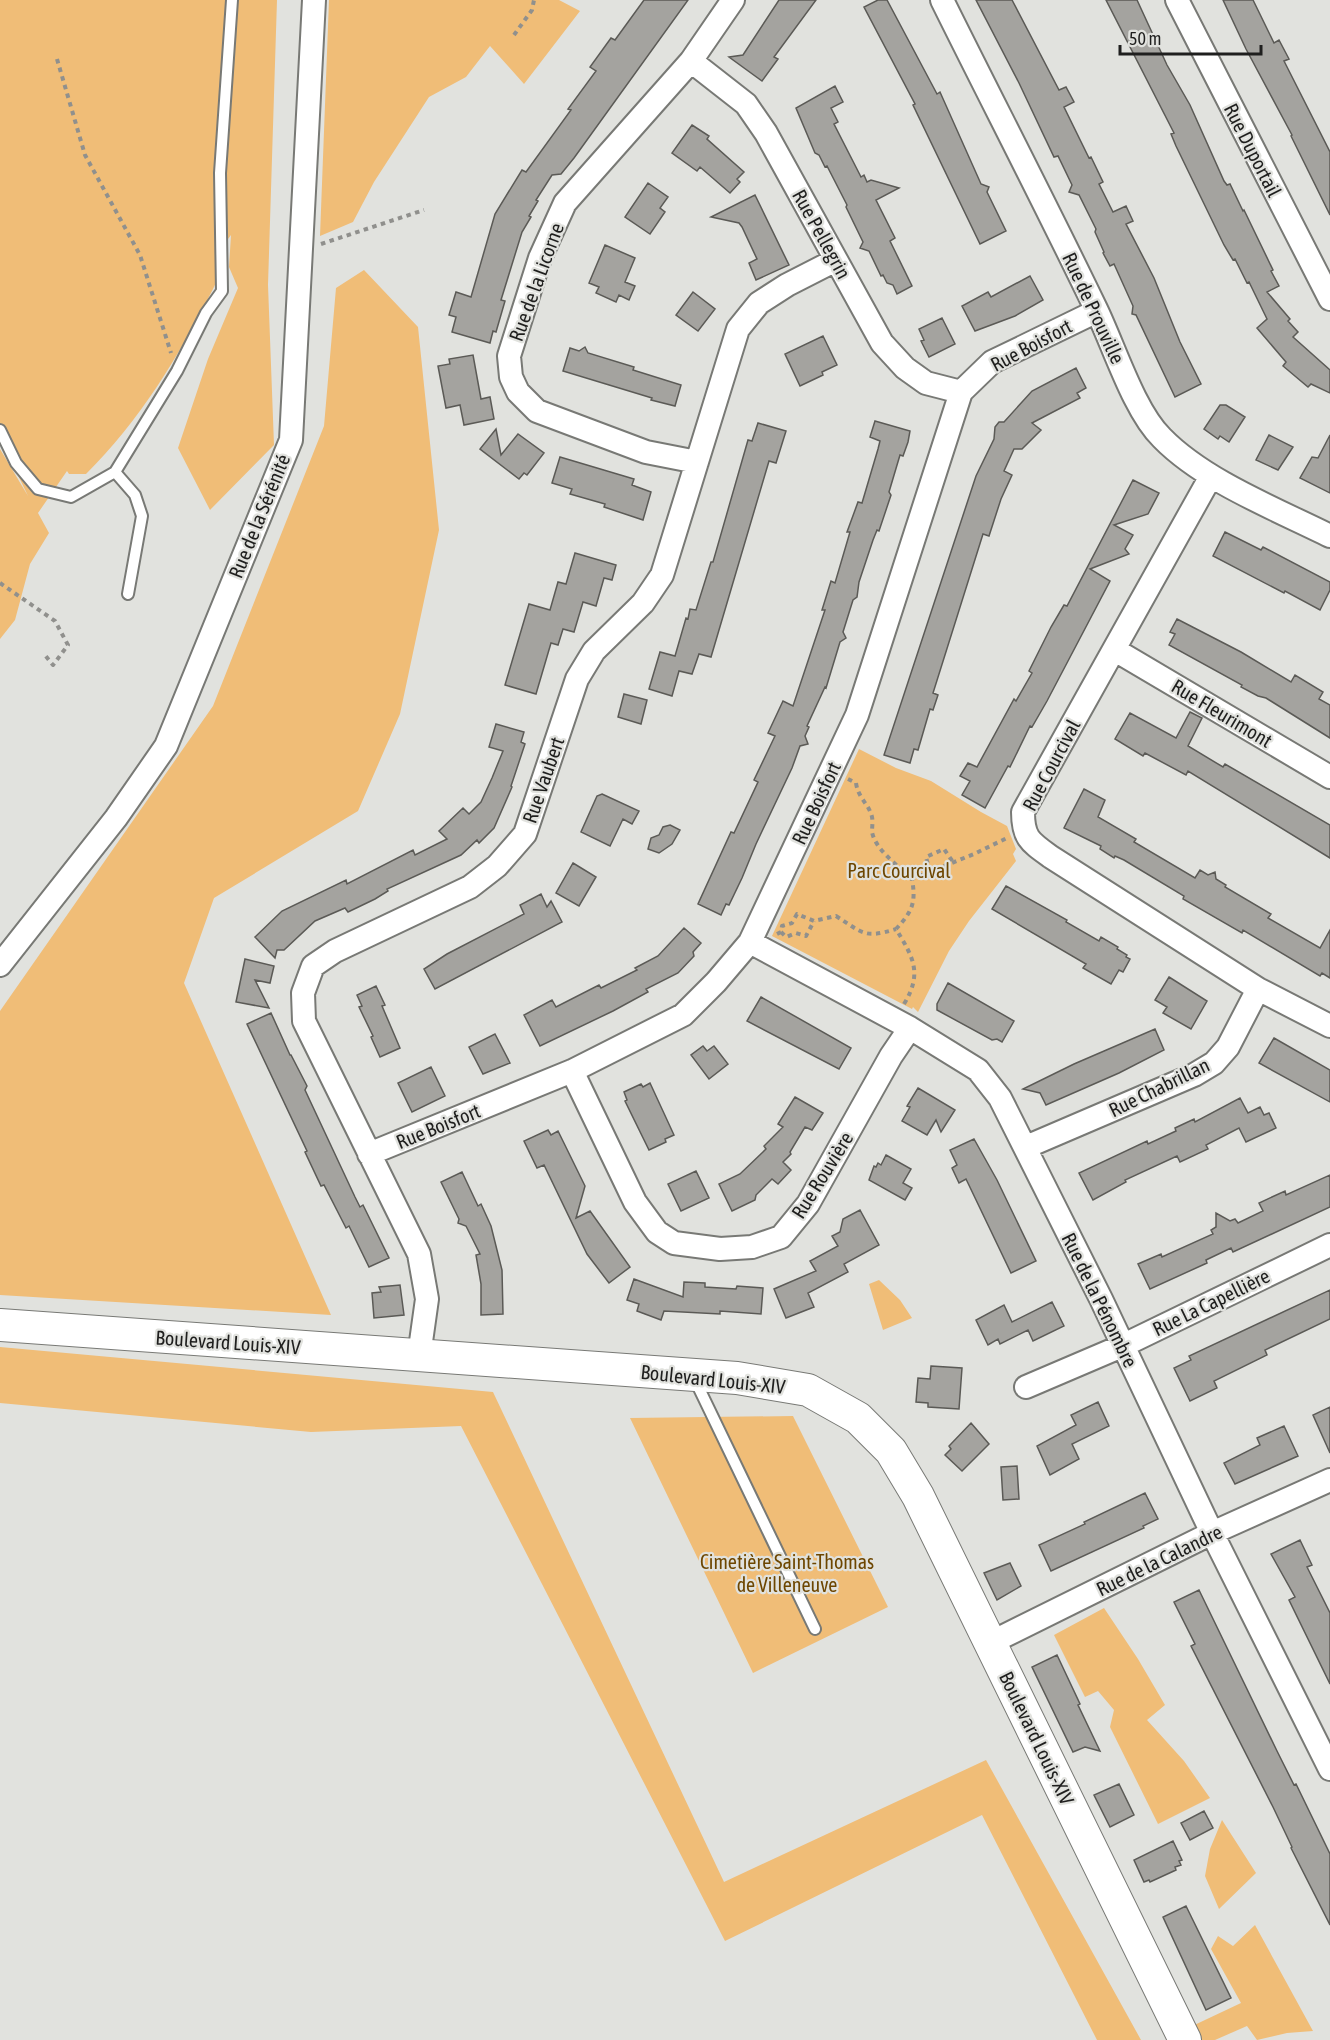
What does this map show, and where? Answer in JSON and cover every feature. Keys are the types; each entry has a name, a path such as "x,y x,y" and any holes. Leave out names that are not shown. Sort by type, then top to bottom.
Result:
{"main road":[{"name":"Boulevard Louis-XIV","path":"0,1325 737,1378 808,1390 858,1418 891,1452 918,1496 1185,2040"}],"street":[{"name":"Rue de la Sérénité","path":"0,965 116,818 166,746 291,440 314,0"},
{"name":"Rue de la Licorne","path":"697,462 646,452 537,411 518,392 511,377 509,356 540,258 565,202 691,62 733,0"},
{"name":"Rue de Prouville","path":"942,0 1097,311 1140,408 1159,436 1178,454 1211,476 1330,536"},
{"name":"Rue Duportail","path":"1177,0 1330,299"},
{"name":"Rue Pellegrin","path":"691,62 746,104 766,133 882,343 905,368 926,383 961,393"},
{"name":"Rue Vaubert","path":"419,1356 427,1299 419,1254 304,1021 303,993 313,966 335,951 470,887 497,866 525,834 577,679 594,651 644,603 662,574 738,329 759,303 787,285 836,260"},
{"name":"Rue Boisfort","path":"369,1154 572,1071 683,1015 716,982 750,942 857,716 961,393 992,362 1097,311"},
{"name":"Rue Courcival","path":"1211,476 1023,812 1023,830 1032,844 1050,857 1258,989 1330,1026"},
{"name":"Rue Fleurimont","path":"1115,650 1330,777"},
{"name":"Rue de la Pénombre","path":"750,942 902,1024 978,1070 1000,1098 1330,1769"},
{"name":"Rue Chabrillan","path":"1026,1147 1194,1075 1214,1063 1228,1047 1258,989"},
{"name":"Rue Rouvière","path":"572,1071 635,1202 657,1232 674,1243 720,1249 752,1247 781,1237 808,1204 891,1056 902,1024"},
{"name":"Rue La Capellière","path":"1026,1387 1122,1346 1330,1245"},
{"name":"Rue de la Calandre","path":"990,1643 1212,1533 1330,1480"}],"lane":[{"path":"0,430 16,463 38,489 71,497 115,472 177,371 206,313 222,291 220,173 232,0"},
{"path":"115,472 135,495 142,516 128,594"},
{"path":"692,1375 815,1629"}],"path":[{"path":"514,35 532,10 534,0"},
{"path":"57,59 85,155 140,255 177,371"},
{"path":"301,251 424,210"},
{"path":"0,583 55,621 68,645 53,665 45,656"},
{"path":"781,932 782,926 792,923 797,914 814,921 836,916 860,932 876,935 896,928 911,909 915,897 912,879 880,850 873,833 872,817 857,793 856,783 831,770"},
{"path":"912,879 1023,830"},
{"path":"930,872 926,857 944,849 953,862"},
{"path":"781,932 786,937 796,933 806,936 814,921"},
{"path":"792,923 796,933"},
{"path":"896,928 915,969 912,991 902,1024"},
{"path":"750,942 781,932"}],"green space":[{"path":"0,0 277,0 268,285 274,445 210,510 178,448 208,359 238,288 229,267 231,235 219,252 217,278 213,289 157,387 105,454 86,474 69,474 67,471 38,513 49,533 30,564 15,620 0,639 0,449 28,496 0,438"},
{"path":"329,0 559,0 580,11 524,84 490,46 466,77 429,97 374,182 353,222 320,236"},
{"path":"364,270 418,327 439,530 400,714 358,811 214,898 184,983 331,1315 0,1295 0,1011 213,706 324,426 336,288"},
{"name":"Parc Courcival","path":"859,749 896,768 931,781 1007,826 1016,849 1013,854 1016,861 969,921 949,951 918,1012 913,1007 912,1009 772,936"},
{"path":"879,1280 900,1300 912,1318 883,1330 869,1284"},
{"path":"0,1347 493,1392 724,1882 986,1760 1141,2040 1097,2040 982,1815 725,1941 461,1426 311,1432 0,1403"},
{"name":"Cimetière Saint-Thomas de Villeneuve","path":"793,1416 888,1607 753,1673 630,1418"},
{"path":"1104,1608 1165,1705 1147,1720 1184,1761 1210,1798 1158,1824 1110,1727 1114,1710 1098,1691 1085,1697 1054,1635"},
{"path":"1222,1820 1256,1873 1219,1909 1205,1876 1210,1849"},
{"path":"1255,1925 1313,2031 1287,2033 1257,2040 1247,2026 1215,2040 1193,2040 1188,2028 1241,2003 1211,1949 1218,1936 1233,1946"}],"building":[{"path":"644,0 688,0 574,158 561,174 552,175 536,200 538,201 529,216 531,217 522,232 501,300 505,301 496,332 493,331 490,343 452,332 456,317 449,315 456,292 471,297 495,214 522,170 526,172 571,110 568,109 596,71 590,67 611,38 615,40"},
{"path":"779,0 816,0 774,57 778,59 762,81 729,57 743,55"},
{"path":"878,0 887,0 937,94 940,92 981,184 989,187 987,192 1006,231 980,244 913,105 915,104 864,7"},
{"path":"976,0 1012,0 1059,90 1066,87 1074,102 1064,107 1103,182 1099,184 1113,212 1126,206 1133,221 1126,224 1154,278 1180,342 1201,384 1175,397 1136,315 1132,314 1133,306 1114,264 1110,266 1103,253 1096,229 1079,195 1069,192 1072,185 1058,156 1054,157"},
{"path":"1106,0 1137,0 1167,65 1190,105 1224,181 1227,185 1230,184 1273,270 1271,271 1279,286 1267,292 1298,332 1293,337 1330,370 1330,393 1311,384 1308,387 1283,366 1286,362 1257,328 1267,319 1249,282 1247,283 1235,259 1233,260 1224,245 1176,146 1171,134 1174,133"},
{"path":"1223,0 1253,0 1274,43 1279,40 1289,59 1284,61 1330,152 1330,215 1292,135 1246,49"},
{"path":"835,86 843,102 831,108 838,122 834,124 861,177 864,175 867,182 871,180 899,188 876,200 895,238 890,241 912,286 897,294 893,285 887,283 883,275 881,276 869,251 860,248 863,242 847,205 827,166 825,167 819,155 815,153 796,108"},
{"path":"692,125 709,136 707,139 744,172 737,179 740,182 730,193 700,167 697,171 672,153"},
{"path":"648,183 668,197 660,208 665,212 650,234 625,217"},
{"path":"755,195 789,265 756,280 749,263 757,259 742,227 739,223 711,217"},
{"path":"605,245 635,258 625,282 635,286 629,300 619,295 616,302 596,293 599,287 589,283"},
{"path":"1030,276 1043,300 1015,316 975,331 962,306 988,292 991,297"},
{"path":"693,292 715,309 698,331 676,315"},
{"path":"942,318 955,344 929,357 921,341 924,340 919,329"},
{"path":"823,336 837,365 800,386 785,354"},
{"path":"585,347 588,353 681,385 675,406 563,371 570,348 579,351"},
{"path":"473,355 481,399 490,397 494,419 464,425 460,405 446,408 438,366 450,364 449,359"},
{"path":"1076,368 1086,388 1077,393 1080,398 1032,423 1041,430 1022,449 1014,449 1004,471 1012,475 1001,499 989,536 983,534 933,693 938,695 933,710 930,709 918,750 914,749 910,763 884,755 976,476 994,439 995,427 999,422 1004,422 1032,391"},
{"path":"1220,405 1226,405 1245,417 1229,442 1220,436 1218,439 1204,429"},
{"path":"875,421 910,431 908,442 903,456 900,455 889,492 891,495 859,582 857,597 853,600 843,632 846,638 840,642 826,688 807,726 809,727 805,736 808,744 800,746 742,878 729,905 726,904 721,915 698,904 731,832 734,833 758,782 754,780 775,736 768,733 783,701 793,706 825,610 822,610 831,581 835,583 850,532 847,532 858,502 862,503 878,449 880,441 870,437"},
{"path":"758,423 786,431 776,463 769,461 711,657 699,654 692,674 679,671 672,696 649,689 660,652 675,656 690,609 696,610 711,562 713,562 748,440 752,441"},
{"path":"496,429 501,455 518,434 544,453 527,475 524,473 519,479 480,449"},
{"path":"1269,435 1293,447 1278,470 1256,460"},
{"path":"1330,435 1330,493 1300,478 1312,457 1318,458"},
{"path":"560,457 634,479 632,485 651,492 643,520 604,507 605,504 570,494 572,489 552,483"},
{"path":"1133,480 1159,493 1148,514 1114,525 1133,535 1125,549 1129,554 1090,569 1110,581 1047,701 1032,727 1030,726 1010,767 1008,766 985,808 962,795 970,781 960,776 968,763 977,767 1014,699 1016,701 1032,673 1029,671 1051,627 1064,605 1067,606"},
{"path":"1225,532 1261,550 1263,547 1330,582 1330,590 1320,610 1213,556"},
{"path":"575,553 616,565 612,580 604,578 596,606 583,602 574,632 563,629 558,645 551,643 536,694 505,685 529,604 550,610 558,582 566,584"},
{"path":"1177,619 1241,652 1291,682 1295,675 1323,692 1319,699 1330,705 1330,738 1266,698 1241,687 1242,685 1169,645 1175,634 1170,632"},
{"path":"624,694 647,700 641,724 618,717"},
{"path":"1190,712 1202,718 1188,746 1223,767 1225,764 1330,825 1330,858 1188,771 1186,775 1145,753 1143,756 1115,739 1130,713 1176,738"},
{"path":"496,724 524,732 521,742 525,744 512,787 494,828 479,843 477,840 461,855 387,889 388,891 375,899 348,912 345,908 315,921 284,950 277,950 275,958 255,937 282,911 346,880 347,884 413,850 415,855 447,839 439,831 463,808 469,814 481,802 492,778 503,751 489,747"},
{"path":"1084,789 1105,800 1098,817 1136,839 1134,842 1195,878 1200,870 1208,875 1215,872 1216,879 1226,885 1225,887 1271,914 1268,918 1320,948 1330,930 1330,978 1322,973 1320,976 1243,930 1242,933 1183,899 1184,896 1124,860 1115,856 1114,858 1100,849 1101,846 1064,828"},
{"path":"602,794 639,811 632,824 623,819 610,846 581,832 597,796"},
{"path":"670,825 680,830 672,844 659,853 648,849 651,838 659,835 663,827"},
{"path":"573,863 596,877 579,906 556,893"},
{"path":"1006,886 1099,941 1101,937 1118,947 1117,949 1130,959 1123,972 1119,970 1111,984 1083,968 1086,964 992,909"},
{"path":"541,894 547,907 551,901 562,922 435,989 424,969 447,954 524,914 520,905"},
{"path":"684,928 701,943 693,952 694,956 678,973 646,989 648,992 613,1011 540,1046 524,1015 552,1000 556,1007 599,985 601,988 637,970 635,968 658,956"},
{"path":"245,959 274,966 270,983 255,980 269,1008 236,1002"},
{"path":"1169,977 1207,1001 1191,1029 1163,1013 1167,1007 1155,1000"},
{"path":"948,983 1014,1021 1002,1042 997,1039 992,1040 937,1010 937,1004"},
{"path":"376,986 400,1048 380,1057 359,1007 362,1006 357,995"},
{"path":"761,997 851,1048 839,1069 747,1021"},
{"path":"271,1013 307,1086 305,1090 355,1197 360,1207 363,1205 389,1258 369,1267 349,1226 346,1228 324,1185 321,1186 305,1152 307,1151 247,1024"},
{"path":"1155,1029 1164,1050 1119,1073 1046,1105 1040,1093 1023,1089 1074,1064"},
{"path":"495,1034 510,1063 483,1074 469,1047"},
{"path":"1274,1038 1330,1070 1330,1102 1259,1063"},
{"path":"703,1046 707,1051 714,1046 728,1064 709,1079 691,1055"},
{"path":"431,1067 445,1096 412,1112 398,1083"},
{"path":"650,1083 674,1135 665,1139 666,1142 649,1150 625,1101 627,1100 624,1092 641,1084 643,1087"},
{"path":"918,1088 955,1110 941,1132 936,1120 927,1135 902,1121 910,1107 907,1106"},
{"path":"795,1097 823,1113 812,1130 805,1127 790,1152 791,1154 783,1162 791,1170 778,1184 772,1179 756,1195 755,1200 732,1211 719,1184 740,1174 766,1149 764,1146 783,1127 778,1124"},
{"path":"1240,1098 1248,1113 1260,1107 1264,1115 1269,1113 1276,1128 1246,1142 1239,1128 1206,1145 1208,1149 1180,1162 1177,1156 1125,1180 1126,1182 1093,1200 1079,1173 1147,1141 1148,1144 1176,1131 1175,1128 1194,1119 1195,1122"},
{"path":"548,1130 551,1135 558,1131 585,1186 576,1218 590,1211 630,1267 609,1283 587,1254 544,1165 537,1168 524,1141"},
{"path":"974,1139 997,1180 1036,1261 1011,1273 966,1179 959,1183 952,1168 957,1165 950,1150"},
{"path":"886,1155 911,1169 903,1183 912,1188 905,1200 869,1180 874,1166 876,1167 878,1163 881,1165"},
{"path":"696,1171 709,1198 681,1211 668,1184"},
{"path":"462,1172 478,1206 481,1204 491,1226 502,1270 503,1314 481,1315 481,1284 476,1255 480,1254 466,1226 458,1223 459,1219 441,1182"},
{"path":"1330,1175 1330,1207 1233,1252 1231,1248 1206,1260 1207,1263 1150,1289 1138,1264 1161,1254 1162,1257 1213,1234 1211,1230 1216,1227 1216,1213 1230,1221 1235,1219 1238,1223 1263,1211 1259,1203 1285,1191 1286,1195"},
{"path":"860,1210 879,1245 844,1264 848,1272 808,1293 814,1307 786,1318 774,1289 816,1271 810,1261 838,1246 832,1236 840,1232 843,1219"},
{"path":"634,1279 683,1297 684,1282 705,1283 705,1287 763,1288 761,1314 664,1311 661,1320 637,1311 639,1304 627,1300"},
{"path":"400,1285 404,1315 374,1318 372,1293 381,1292 379,1287"},
{"path":"1330,1290 1330,1319 1265,1350 1267,1355 1214,1381 1217,1388 1190,1401 1174,1368 1191,1360 1189,1356"},
{"path":"1052,1302 1064,1326 1033,1341 1028,1330 1000,1344 998,1339 988,1345 976,1320 1004,1305 1012,1322"},
{"path":"931,1366 962,1368 959,1409 928,1407 928,1403 916,1402 918,1378 930,1379"},
{"path":"1098,1402 1109,1426 1072,1444 1079,1459 1050,1475 1037,1446 1076,1425 1071,1415"},
{"path":"1330,1407 1330,1453 1313,1415"},
{"path":"971,1423 989,1444 962,1471 945,1455 951,1449 949,1446"},
{"path":"1284,1426 1298,1456 1235,1484 1224,1463 1260,1445 1257,1438"},
{"path":"1017,1466 1019,1499 1003,1500 1001,1467"},
{"path":"1145,1493 1158,1519 1143,1526 1144,1528 1051,1571 1039,1545"},
{"path":"1300,1540 1312,1565 1307,1567 1330,1613 1330,1684 1289,1600 1295,1597 1271,1554"},
{"path":"1010,1563 1021,1586 997,1600 984,1573"},
{"path":"1199,1590 1330,1854 1330,1925 1191,1646 1195,1644 1174,1602"},
{"path":"1057,1655 1100,1751 1085,1747 1073,1752 1032,1667"},
{"path":"1119,1784 1134,1815 1110,1827 1094,1795"},
{"path":"1204,1811 1213,1828 1190,1840 1181,1823"},
{"path":"1173,1841 1182,1860 1179,1861 1181,1865 1175,1867 1176,1870 1150,1882 1149,1880 1144,1882 1134,1860"},
{"path":"1186,1906 1231,1998 1206,2010 1163,1917"}]}
